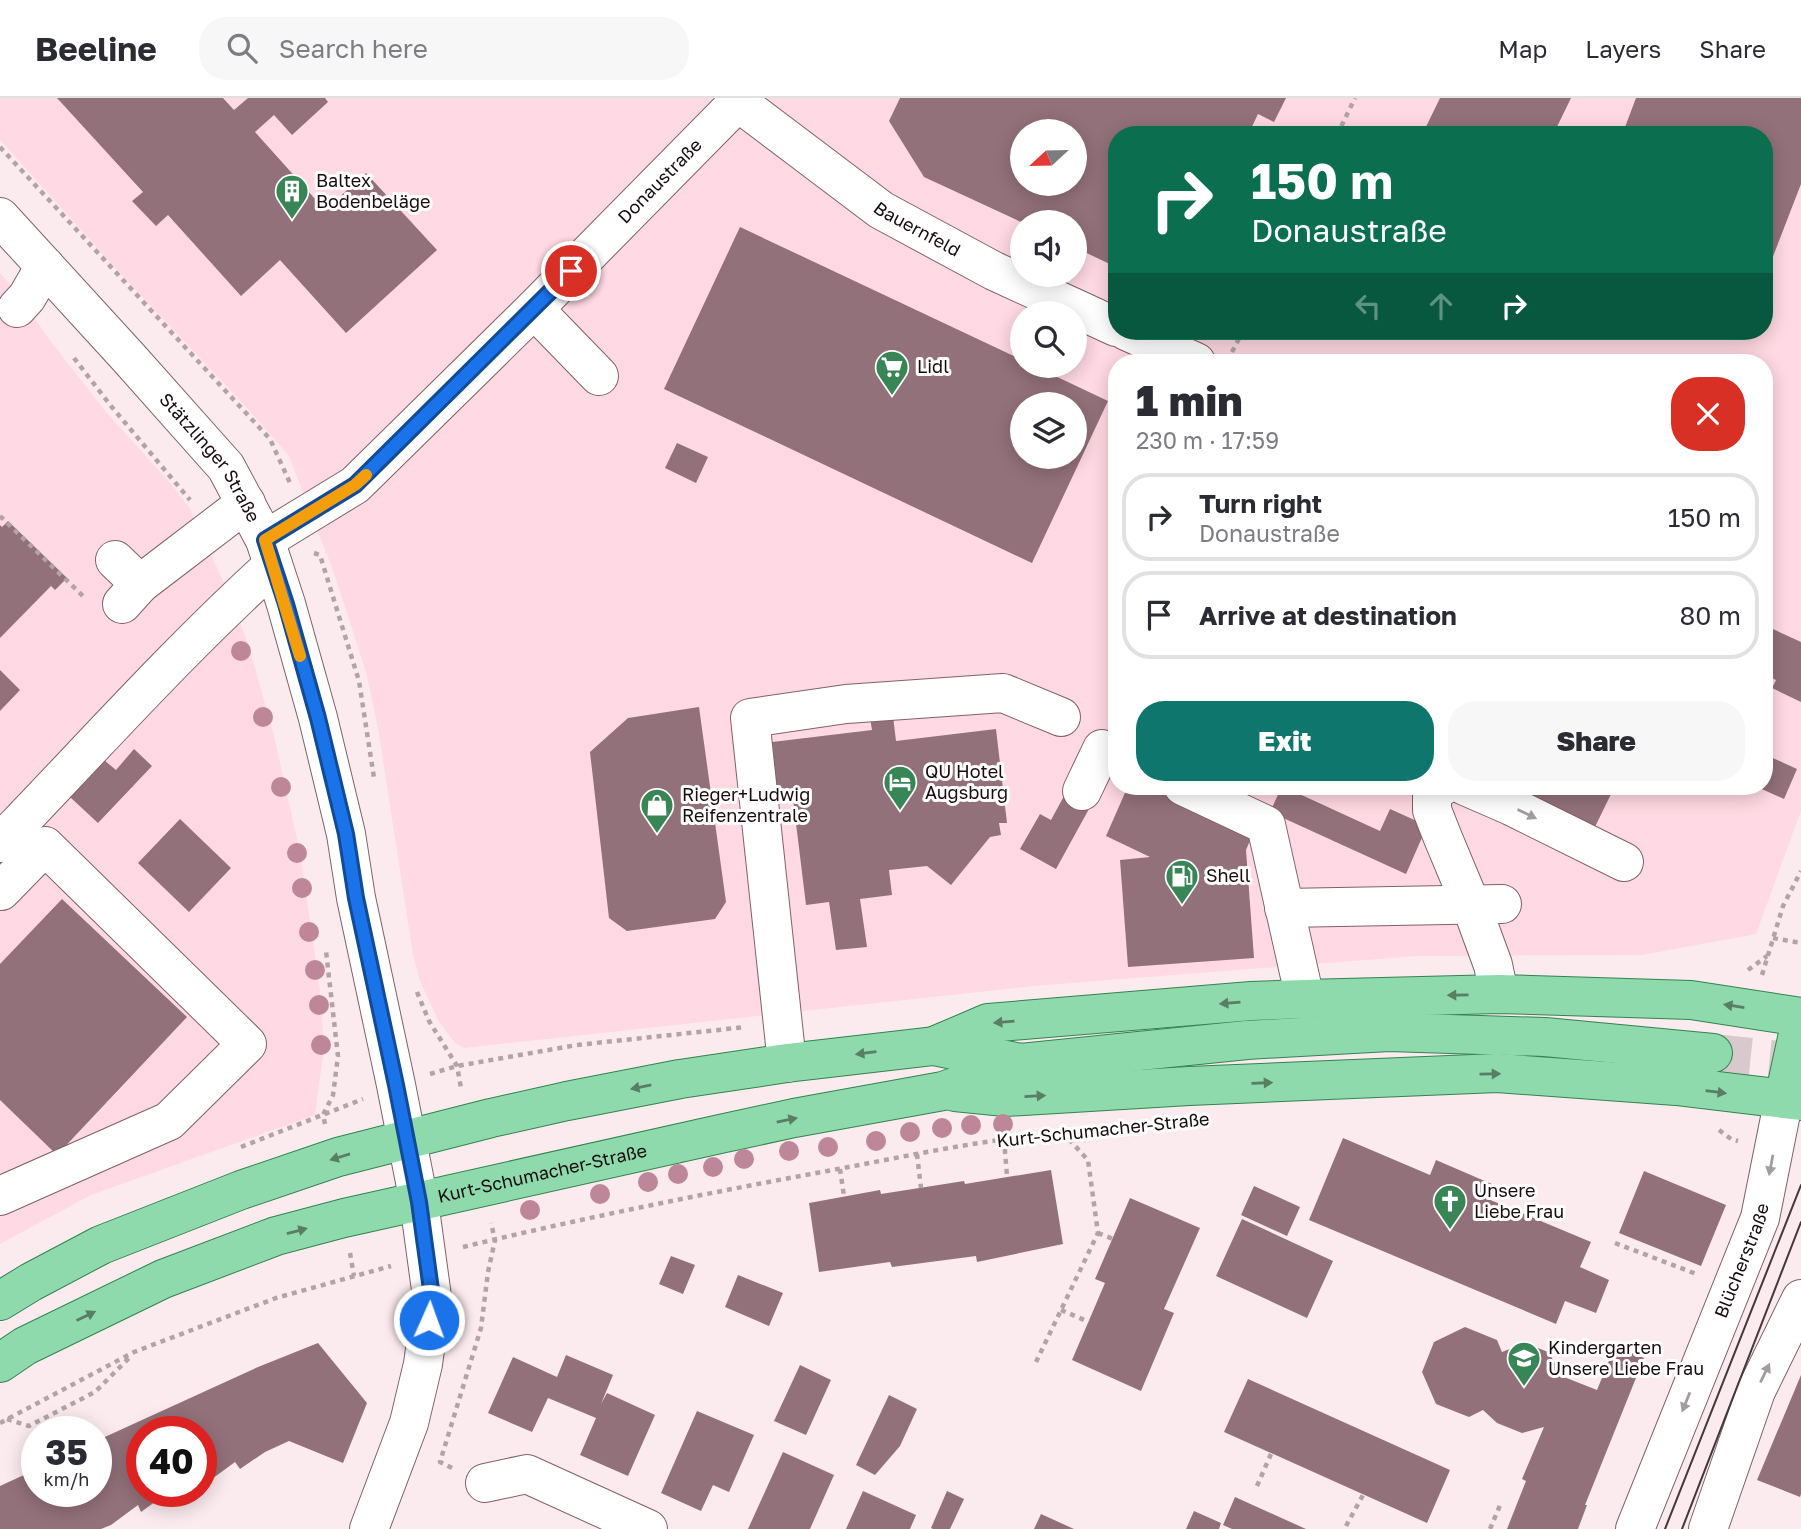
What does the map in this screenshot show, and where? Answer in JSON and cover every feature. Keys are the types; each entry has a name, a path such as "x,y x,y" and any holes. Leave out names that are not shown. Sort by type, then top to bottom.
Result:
{"main road":[{"path":"934,1046 988,1023 1251,1001 1306,999 1499,994 1691,1000 1801,1018"},
{"name":"Blücherstraße","path":"1793,1100 1801,1018"},
{"name":"Kurt-Schumacher-Straße","path":"0,1363 25,1346 163,1279 276,1236 344,1218 720,1134 943,1091 1021,1063 1247,1040 1389,1032 1545,1037 1713,1053"},
{"name":"Kurt-Schumacher-Straße","path":"0,1301 101,1245 254,1185 338,1157 566,1101 680,1079 787,1063 934,1046 1021,1063"},
{"path":"943,1091 1005,1097 1497,1073 1676,1086 1793,1100"}],"street":[{"name":"Donaustraße","path":"0,843 239,596 269,552 305,516 355,485 534,309 740,100"},
{"name":"Bauernfeld","path":"740,100 881,210 994,271 1108,323"},
{"name":"Stätzlinger Straße","path":"0,217 226,467 269,552 318,718 343,821 356,898 396,1085 419,1202 432,1297 423,1364 409,1423 369,1529"},
{"path":"17,308 27,298 45,266"},
{"path":"534,309 600,376"},
{"path":"1146,340 1178,354"},
{"path":"116,587 208,531 246,503"},
{"path":"787,1063 750,718 846,704 1003,694 1060,717"},
{"path":"1082,791 1102,749 1108,752"},
{"path":"1202,795 1266,825 1306,999"},
{"path":"1432,795 1432,810 1443,838 1487,904 1493,965 1499,994"},
{"path":"1486,795 1624,862"},
{"path":"0,1196 169,1121 247,1044 45,846 1,891"},
{"path":"1284,908 1487,904"},
{"name":"Blücherstraße","path":"1634,1529 1760,1218 1793,1100"},
{"path":"1708,1529 1756,1391 1801,1299"},
{"path":"485,1483 527,1474 648,1529"}],"path":[{"path":"1341,126 1355,98"},
{"path":"0,147 270,439 320,555"},
{"path":"170,346 177,339"},
{"path":"69,352 188,497 208,531"},
{"path":"0,516 116,587"},
{"path":"1768,956 1783,906 1801,871"},
{"path":"1773,938 1801,943"},
{"path":"323,1115 333,1095 338,1056 326,949"},
{"name":"Kurt-Schumacher-Straße","path":"1051,1134 1076,1132"},
{"path":"1036,1362 1098,1233 1088,1160 1063,1133"},
{"name":"Kurt-Schumacher-Straße","path":"485,1483 440,1462 481,1328 495,1240 840,1168 1004,1139 1039,1136"},
{"path":"1004,1139 1007,1176"},
{"path":"916,1154 921,1188"},
{"path":"840,1168 844,1196"},
{"path":"1098,1233 1113,1239"},
{"path":"1615,1244 1732,1288"},
{"path":"0,1423 134,1352 276,1298 354,1276"},
{"path":"1060,1310 1089,1322"},
{"path":"6,1419 29,1426 95,1392 134,1352"},
{"path":"1258,1486 1271,1454"},
{"path":"1346,1526 1363,1495"},
{"path":"1490,1529 1501,1503"}],"shaded area":[{"path":"0,98 1801,98 1801,811 1756,934 1642,955 1417,956 1034,986 464,1048 455,1043 439,1022 420,981 413,955 378,728 366,672 334,573 289,456 0,140"},
{"path":"0,273 107,413 189,507 225,585 248,643 274,736 300,852 320,990 324,1048 315,1115 91,1195 0,1244"}],"building":[{"name":"Baltex Bodenbeläge","path":"57,98 223,98 234,110 248,98 325,98 328,102 292,135 274,115 255,132 325,210 366,173 437,250 346,333 280,260 241,296 168,215 156,226 132,201 143,192"},
{"path":"900,98 1286,98 1274,122 1258,114 1252,126 1108,126 1108,263 1087,253 1087,210 1010,210 1010,217 924,177 889,121"},
{"path":"1440,98 1571,98 1557,126 1426,126"},
{"path":"1636,98 1801,98 1801,184 1773,256 1773,126 1625,126"},
{"name":"Lidl","path":"740,227 1010,354 1010,378 1059,378 1108,401 1087,446 1087,392 1010,392 1010,469 1076,469 1032,563 664,389"},
{"path":"677,443 708,457 696,483 665,468"},
{"path":"8,521 67,578 55,590 51,586 0,638 0,525 2,527"},
{"path":"1773,629 1801,642 1801,702 1773,688 1776,680 1773,678"},
{"path":"0,670 20,690 0,711"},
{"path":"699,707 726,902 715,919 627,931 609,918 590,752 628,718"},
{"name":"QU Hotel Augsburg","path":"892,708 896,741 996,729 1007,823 999,823 1001,835 990,837 951,885 927,866 889,870 892,895 860,899 867,947 836,950 829,902 806,905 793,799 771,801 764,743 872,730 869,711"},
{"path":"134,749 152,766 98,823 70,797 104,760 116,770"},
{"path":"1773,758 1797,769 1784,799 1773,794"},
{"path":"1070,785 1095,798 1056,869 1020,849 1040,814 1051,820"},
{"path":"1124,795 1178,795 1254,831 1246,850 1254,958 1128,967 1120,860 1150,857 1106,836"},
{"path":"1278,795 1302,795 1380,831 1390,809 1419,822 1424,833 1406,874 1270,812"},
{"path":"1503,795 1611,795 1590,837"},
{"path":"180,819 231,868 189,912 138,863"},
{"path":"62,899 187,1017 57,1155 0,1100 0,964"},
{"name":"Unsere Liebe Frau","path":"1343,1138 1430,1175 1436,1160 1494,1185 1488,1199 1591,1242 1580,1267 1609,1280 1596,1313 1565,1301 1556,1324 1309,1220"},
{"path":"1051,1170 1063,1244 977,1262 976,1256 892,1267 890,1262 819,1272 809,1203 880,1190 881,1194"},
{"path":"1644,1171 1726,1205 1701,1266 1619,1233"},
{"path":"1254,1186 1300,1207 1287,1236 1241,1215"},
{"path":"1130,1198 1200,1228 1164,1309 1174,1313 1141,1391 1072,1360 1105,1283 1095,1279"},
{"path":"1242,1219 1333,1261 1307,1318 1216,1276"},
{"path":"671,1256 695,1265 683,1294 659,1284"},
{"path":"738,1275 783,1293 769,1326 725,1307"},
{"path":"1465,1327 1497,1340 1502,1352 1525,1343 1548,1352 1564,1377 1597,1390 1615,1346 1644,1358 1585,1505 1578,1529 1507,1529 1526,1481 1522,1479 1544,1427 1522,1433 1497,1423 1483,1410 1469,1417 1436,1404 1422,1372 1434,1342"},
{"path":"318,1343 367,1403 343,1463 289,1441 265,1452 240,1469 235,1462 217,1475 217,1416 151,1416"},
{"path":"566,1355 613,1375 601,1404 607,1393 655,1415 628,1476 580,1455 596,1418 548,1398 532,1432 488,1413 513,1357 557,1377"},
{"path":"800,1365 831,1380 806,1435 774,1421"},
{"path":"1801,1375 1801,1494 1800,1497 1757,1480"},
{"path":"1248,1379 1450,1470 1427,1523 1224,1432"},
{"path":"889,1395 917,1409 900,1446 875,1475 856,1465"},
{"path":"697,1411 754,1435 729,1492 713,1485 701,1511 661,1493"},
{"path":"126,1427 126,1507 135,1507 101,1529 0,1529 0,1486 21,1476 21,1507 112,1507 112,1434"},
{"path":"783,1452 834,1475 810,1529 748,1529"},
{"path":"863,1491 916,1515 910,1529 846,1529"},
{"path":"947,1491 964,1499 950,1529 933,1529 931,1528"},
{"path":"1235,1497 1306,1529 1232,1529 1223,1525"},
{"path":"1194,1511 1221,1523 1219,1529 1186,1529"},
{"path":"1041,1514 1074,1529 1034,1529"}],"tunnel":[{"path":"1713,1053 1801,1062"}],"tram line":[{"path":"1665,1529 1801,1185"},
{"path":"1682,1529 1801,1222"}],"slow traffic":[{"path":"300,656 265,540 355,485 366,475"}],"place":[{"name":"Baltex Bodenbeläge","path":"292,221"},
{"name":"Lidl","path":"892,397"},
{"name":"QU Hotel Augsburg","path":"900,812"},
{"name":"Rieger+Ludwig Reifenzentrale","path":"657,835"},
{"name":"Shell","path":"1182,906"},
{"name":"Unsere Liebe Frau","path":"1450,1231"},
{"name":"Kindergarten Unsere Liebe Frau","path":"1524,1388"}],"route":[{"path":"429,1320 432,1297 419,1202 356,898 346,834 318,718 265,540 355,485 571,271"}]}
